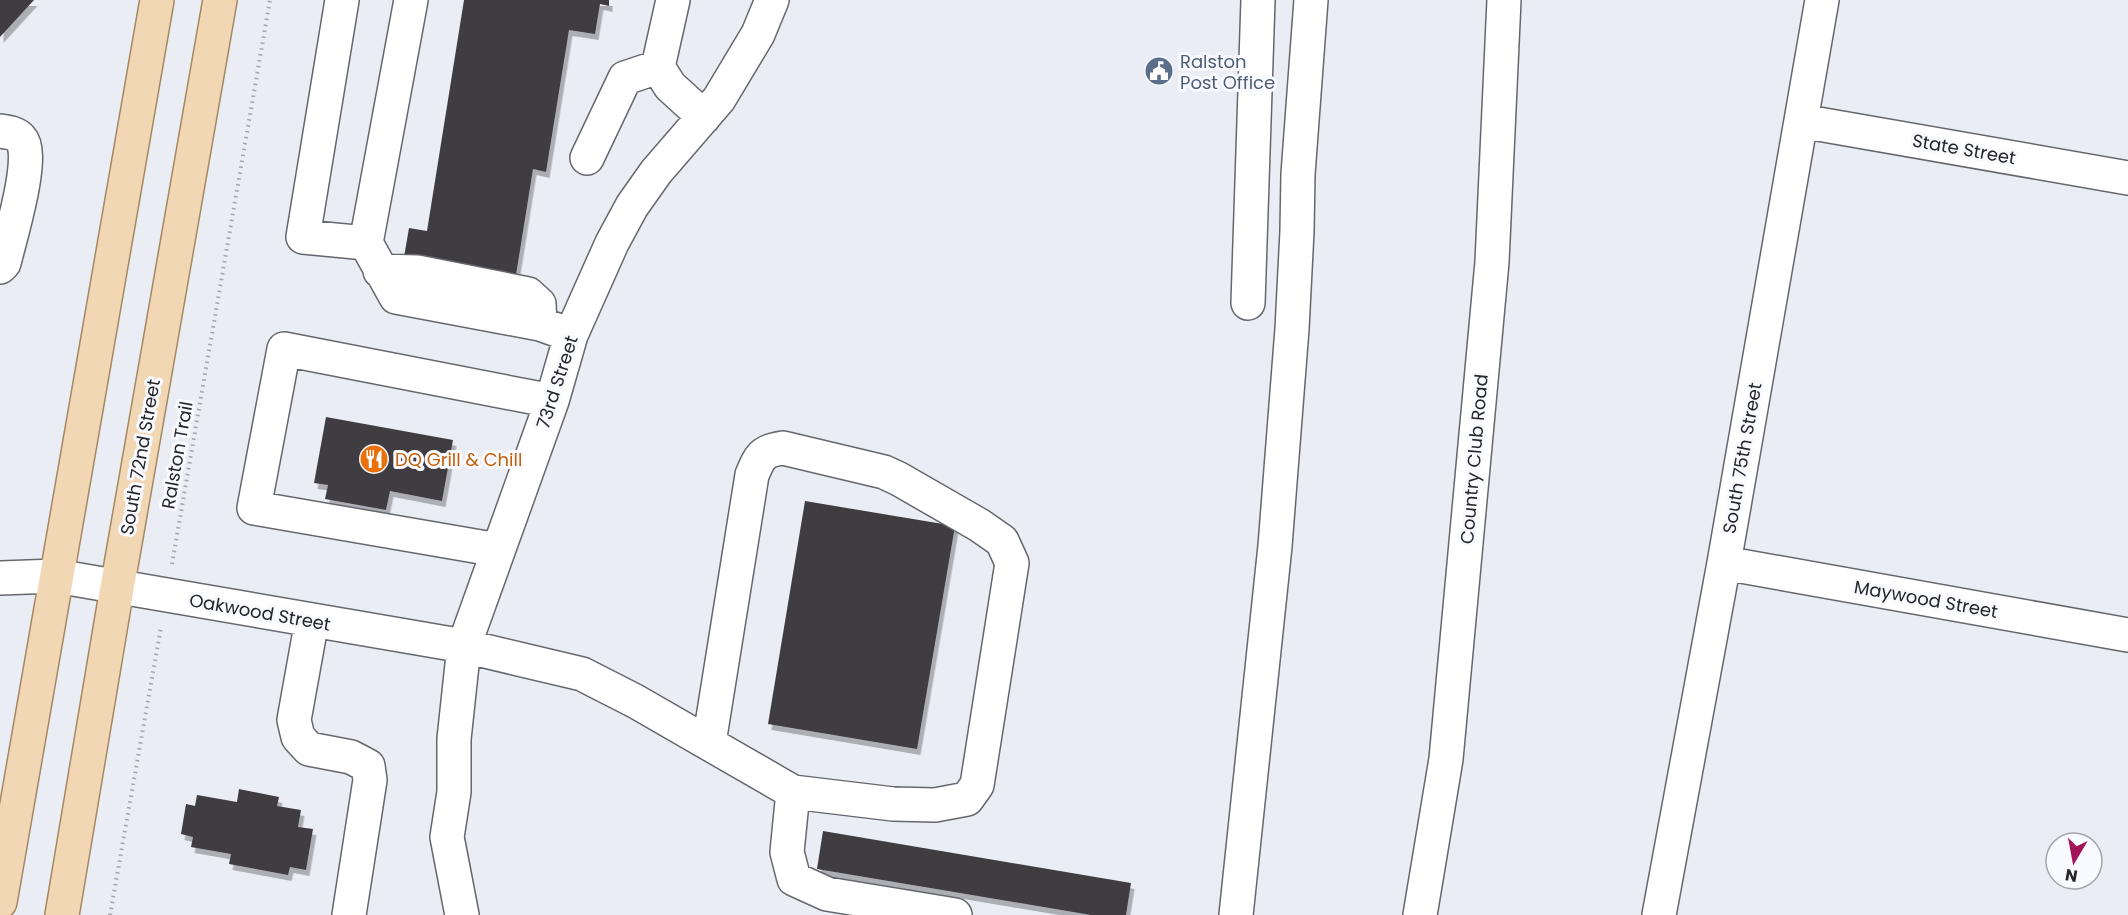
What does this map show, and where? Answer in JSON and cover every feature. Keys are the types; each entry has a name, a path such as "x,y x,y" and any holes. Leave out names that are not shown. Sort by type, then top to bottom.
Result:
{"main road":[{"path":"0,902 157,0"},
{"name":"South 72nd Street","path":"62,915 220,0"}],"street":[{"path":"342,0 303,237 373,257"},
{"path":"411,0 373,257 396,297 540,324 571,335"},
{"path":"673,0 658,67 670,86 704,117"},
{"name":"73rd Street","path":"462,915 447,837 454,792 454,739 464,646 552,401 571,335 612,243 632,206 656,172 719,99 758,34 772,0"},
{"path":"1248,303 1258,0"},
{"path":"1236,915 1275,546 1292,329 1298,174 1311,0"},
{"name":"Country Club Road","path":"1419,915 1446,759 1492,262 1504,0"},
{"name":"South 75th Street","path":"1659,915 1724,563 1822,0"},
{"path":"587,158 625,78 658,67"},
{"name":"State Street","path":"1801,121 2128,178"},
{"path":"0,130 11,132 23,140 27,151 26,169 0,267"},
{"path":"498,550 254,508 284,349 552,401"},
{"path":"709,743 752,475 758,460 769,450 783,448 884,472 979,525 1002,541 1012,563 977,785 967,799 935,806 893,804 793,792 787,852 794,879 826,894 955,915"},
{"name":"Maywood Street","path":"1724,563 2128,635"},
{"name":"Oakwood Street","path":"0,578 56,576 464,646 582,674 793,792"},
{"path":"312,620 294,720 298,737 309,749 351,757 368,766 370,780 349,915"}],"path":[{"name":"Ralston Trail","path":"110,915 270,0"}],"building":[{"path":"0,0 34,0 0,37"},
{"path":"464,0 609,0 609,6 600,4 595,34 569,30 546,172 533,169 516,275 404,257 409,228 427,231"},
{"path":"326,417 453,440 442,501 390,491 386,510 325,499 328,485 314,483"},
{"path":"805,501 955,526 917,749 768,724"},
{"path":"239,789 279,797 277,806 301,810 298,827 313,829 306,870 290,867 288,875 229,864 231,854 191,847 193,837 181,834 186,804 195,806 197,795 237,802"},
{"path":"823,831 1131,883 1126,915 1091,915 817,869"}],"place":[{"name":"Ralston Post Office","path":"1159,71"},
{"name":"DQ Grill & Chill","path":"374,459"}]}
